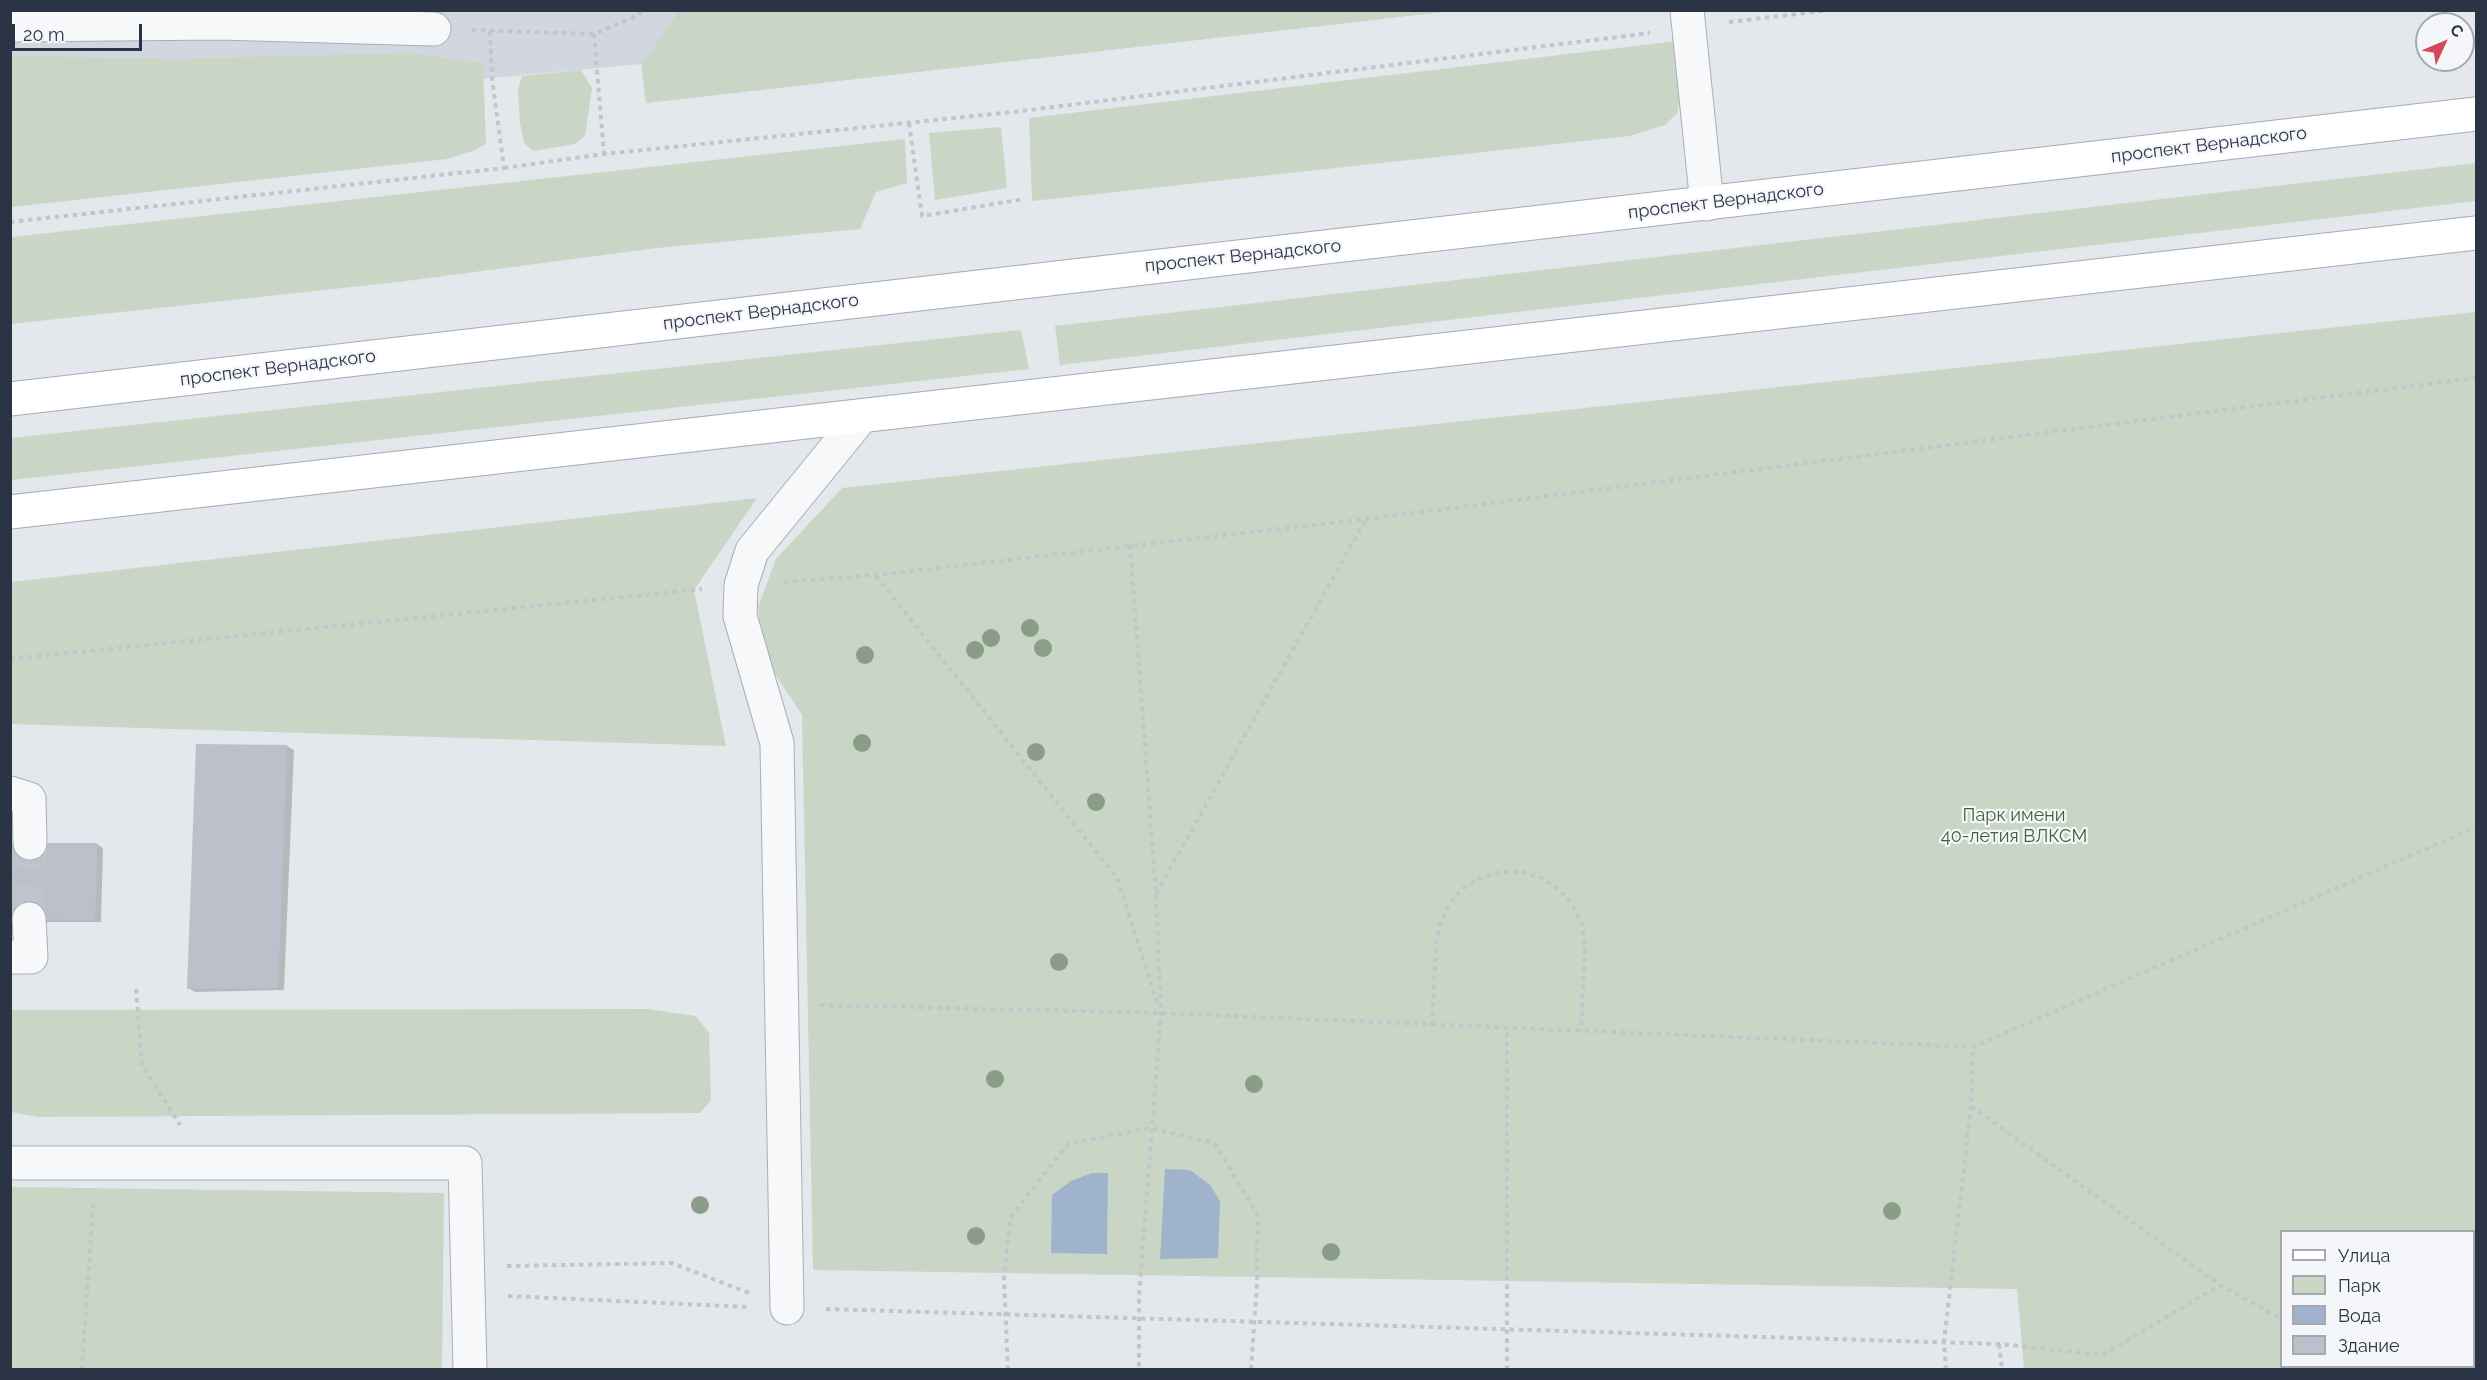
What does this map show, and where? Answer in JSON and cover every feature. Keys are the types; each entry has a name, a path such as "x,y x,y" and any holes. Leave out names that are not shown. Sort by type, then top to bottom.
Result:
{"main road":[{"name":"проспект Вернадского","path":"10,399 2476,114"},
{"path":"10,512 2476,233"}],"lane":[{"path":"1688,19 1707,204"},
{"path":"10,25 220,23 434,29"},
{"path":"787,1308 777,743 740,616 741,585 752,551 862,416"},
{"path":"10,793 29,799 30,843"},
{"path":"10,957 31,957 29,919"},
{"path":"10,1163 465,1163 470,1370"}],"path":[{"path":"434,29 594,34 639,15 642,10"},
{"path":"10,222 504,168 604,154 909,123 1688,19 1831,10"},
{"path":"490,31 492,78 504,168"},
{"path":"594,34 604,154"},
{"path":"909,123 922,216 1024,199"},
{"path":"10,659 741,585 876,575 1366,519 2476,378"},
{"path":"1156,895 1366,519"},
{"path":"1130,545 1156,895 1161,1013 1150,1128 1139,1370"},
{"path":"876,575 1116,878 1161,1013"},
{"path":"783,1004 1161,1013 1973,1047 2476,827"},
{"path":"1432,1025 1436,945 1440,924 1449,905 1462,889 1480,878 1500,872 1522,872 1542,878 1560,890 1573,906 1582,925 1585,946 1581,1031"},
{"path":"136,989 142,1065 205,1163"},
{"path":"1507,1028 1505,1329 1507,1370"},
{"path":"1946,1370 1944,1342 1971,1106 1973,1047"},
{"path":"1971,1106 2220,1285 2280,1317"},
{"path":"1008,1370 1004,1279 1010,1218 1068,1144 1150,1128 1214,1143 1257,1213 1257,1284 1251,1370"},
{"path":"82,1370 96,1163"},
{"path":"467,1267 672,1263 787,1308"},
{"path":"544,1298 1006,1315 1999,1344 2103,1355 2220,1285"},
{"path":"1999,1344 2002,1370"}],"shaded area":[{"path":"10,11 1451,11 646,103 641,64 492,78 455,83 11,175"}],"green space":[{"path":"679,11 1451,11 646,103 642,64"},
{"path":"1677,41 1680,87 1678,112 1665,125 1630,136 1032,201 1029,118"},
{"path":"410,53 483,63 486,144 473,151 447,159 11,207 11,56 178,59"},
{"path":"581,70 592,88 585,136 575,144 533,151 524,143 520,123 518,89 522,76"},
{"path":"1001,127 1007,188 935,200 929,133"},
{"path":"905,139 907,183 876,192 860,229 657,248 398,282 11,324 11,237"},
{"path":"2476,163 2476,201 1060,365 1055,326"},
{"name":"Парк имени 40-летия ВЛКСМ","path":"2476,312 2476,1369 2024,1369 2017,1289 813,1270 802,715 764,657 758,607 776,559 842,488"},
{"path":"1021,330 1029,369 11,480 11,438"},
{"path":"757,498 694,590 726,746 11,724 11,582"},
{"path":"648,1009 696,1016 709,1033 711,1100 700,1113 39,1117 11,1112 11,1010"},
{"path":"11,1187 444,1193 442,1369 11,1369"}],"water":[{"path":"1165,1169 1190,1170 1210,1185 1220,1201 1218,1258 1160,1259"},
{"path":"1092,1173 1108,1173 1107,1254 1051,1253 1052,1195 1071,1181"}],"building":[{"path":"196,744 287,745 278,988 187,989"},
{"path":"10,843 97,843 95,920 10,919"}],"tunnel":[{"path":"29,919 30,843"}]}
